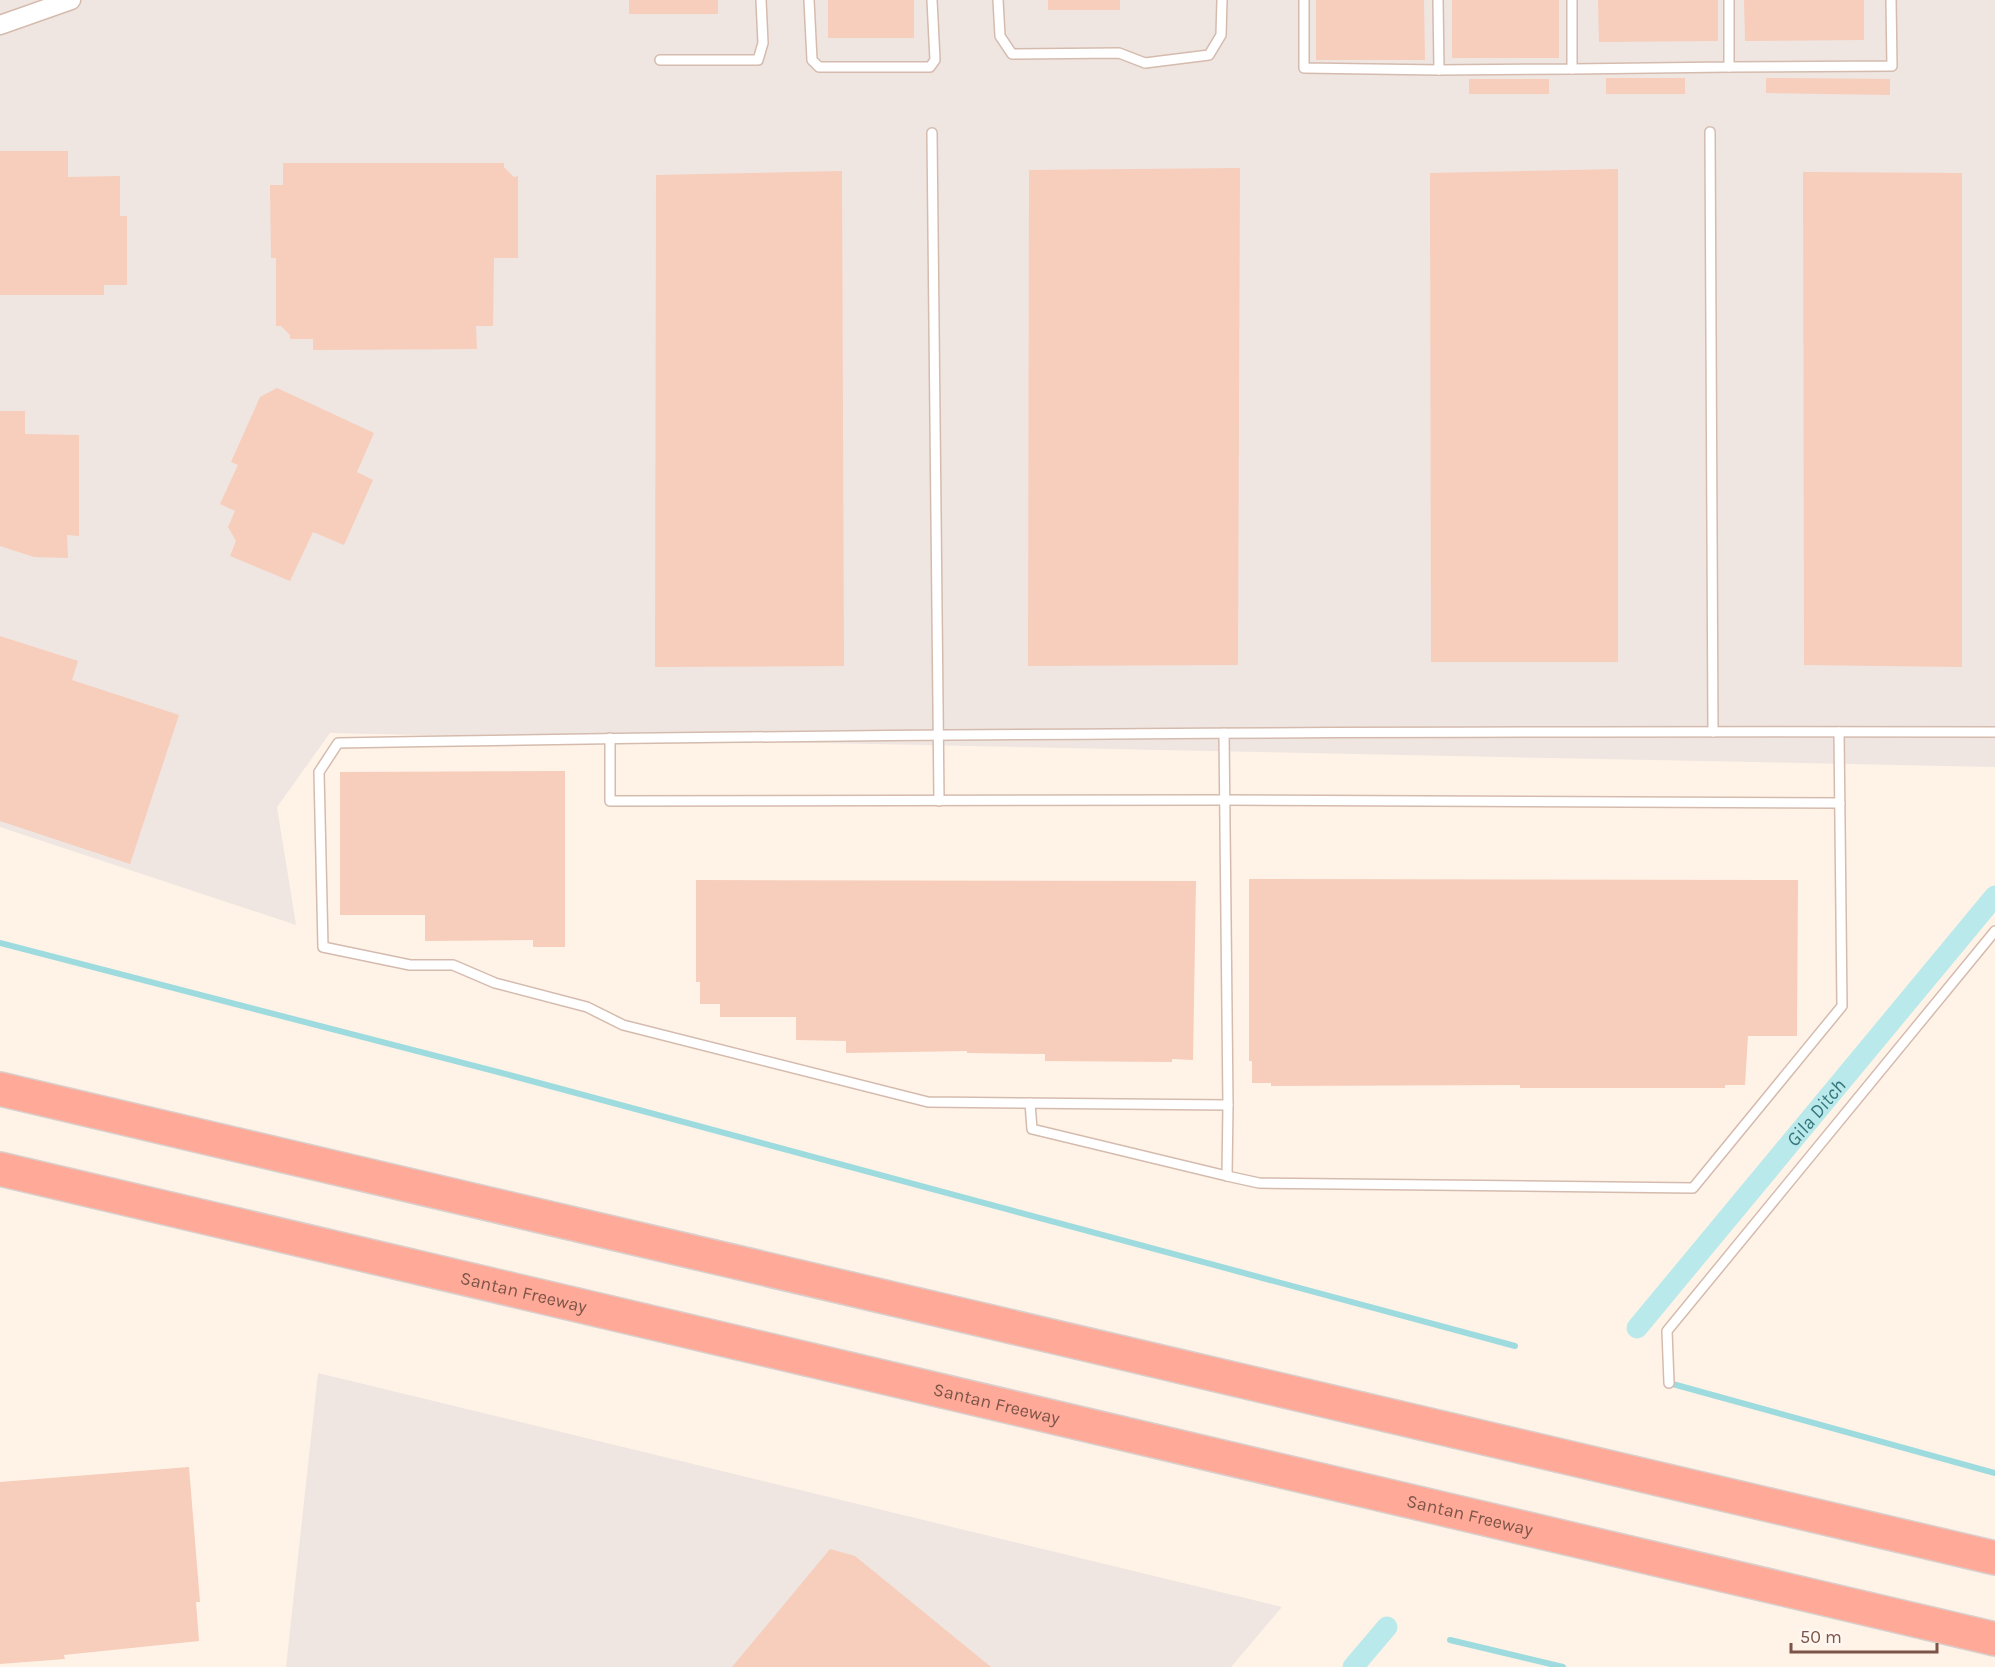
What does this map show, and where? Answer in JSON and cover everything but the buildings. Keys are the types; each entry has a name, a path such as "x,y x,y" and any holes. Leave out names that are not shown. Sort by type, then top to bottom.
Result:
{"highway":[{"path":"0,1080 97,1111"},
{"path":"0,1089 1995,1558"},
{"name":"Santan Freeway","path":"0,1168 1995,1639"}],"street":[{"path":"0,25 70,0"}],"lane":[{"path":"660,60 758,60 763,43 761,0"},
{"path":"809,0 812,60 819,66 930,68 935,60 932,0"},
{"path":"998,0 1000,36 1012,54 1119,53 1145,63 1209,55 1221,35 1222,0"},
{"path":"1304,0 1304,68 1439,70 1892,66 1892,0"},
{"path":"1438,0 1439,70"},
{"path":"1572,0 1572,69"},
{"path":"1729,0 1730,67"},
{"path":"1710,132 1713,732"},
{"path":"932,134 939,801"},
{"path":"1030,1103 1032,1129 1259,1183 1693,1188 1842,1006 1839,732"},
{"path":"1228,1105 928,1102 623,1025 587,1007 495,983 453,965 410,965 322,947 319,772 338,743 939,733 1995,732"},
{"path":"1224,733 1227,1176"},
{"path":"610,738 609,801 1225,800 1840,803"},
{"path":"1669,1383 1667,1331 1995,931"}],"shaded area":[{"path":"0,0 1995,0 1995,767 330,733 277,807 296,925 0,827"},
{"path":"318,1373 1282,1607 1231,1667 286,1667"}],"waterway":[{"name":"Gila Ditch","path":"1637,1328 1995,896"},
{"path":"0,943 513,1076 1515,1346"},
{"path":"1669,1383 1995,1473"},
{"name":"Gila Ditch","path":"1353,1667 1387,1627"},
{"path":"1450,1640 1563,1667"}]}
